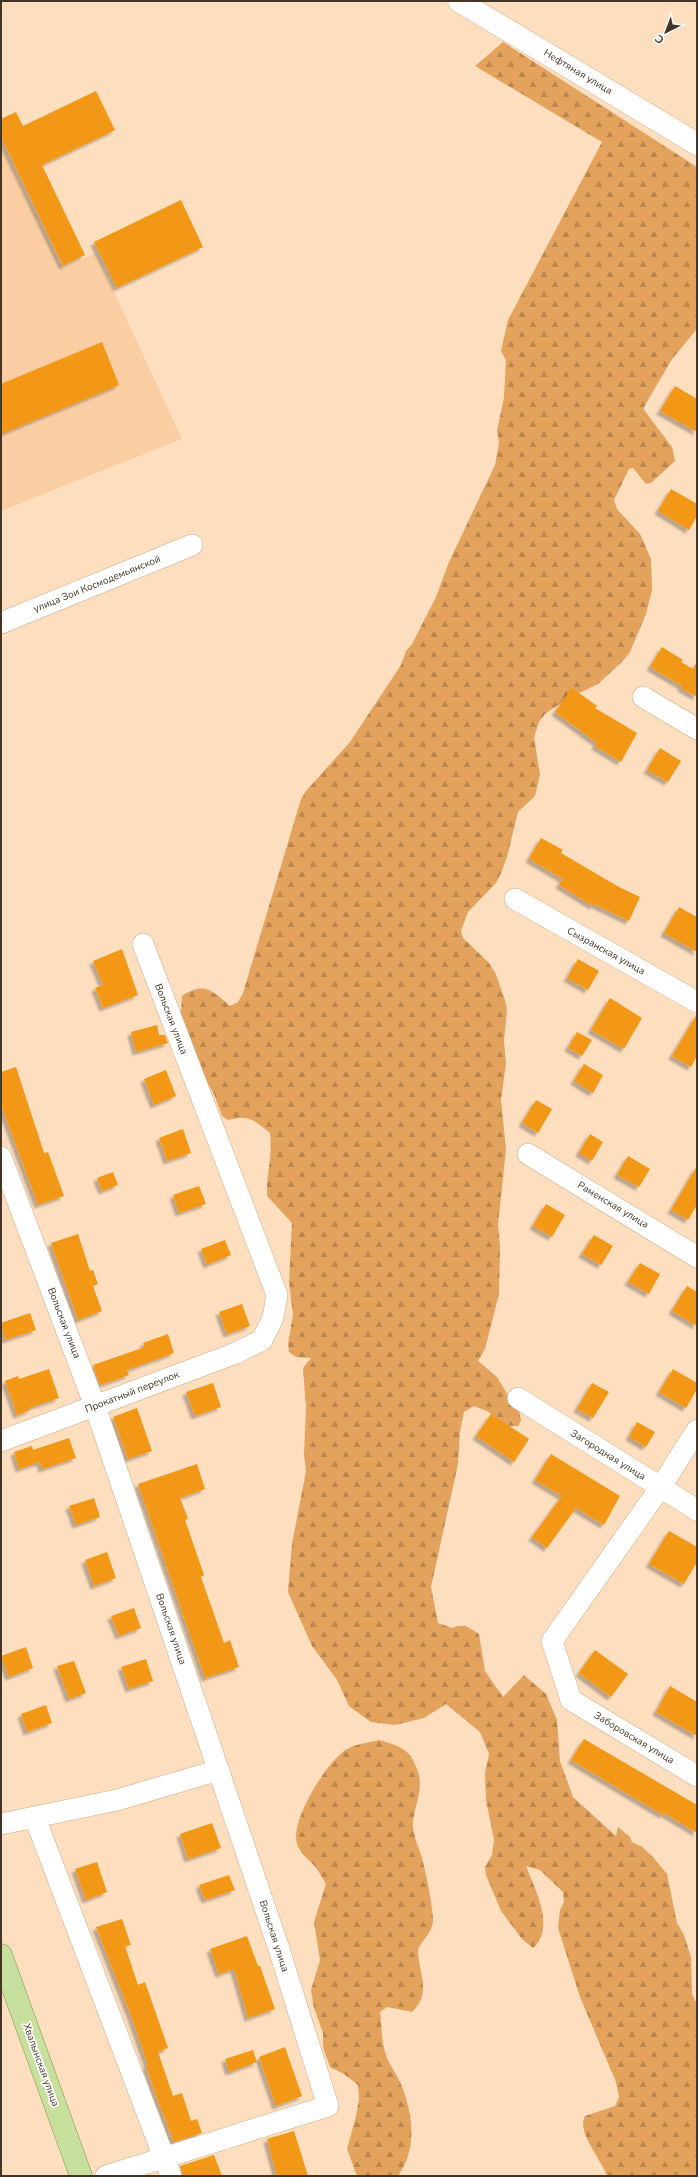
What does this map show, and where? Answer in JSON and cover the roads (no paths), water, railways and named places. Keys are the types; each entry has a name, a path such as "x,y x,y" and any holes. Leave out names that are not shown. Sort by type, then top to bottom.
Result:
{"main road":[{"name":"Хвалынская улица","path":"1,1955 81,2176"}],"street":[{"name":"Нефтяная улица","path":"459,1 697,144"},
{"name":"улица Зои Космодемьянской","path":"1,623 192,545"},
{"path":"643,697 697,729"},
{"name":"Сызранская улица","path":"516,899 697,1002"},
{"name":"Вольская улица","path":"143,944 277,1295 273,1318 262,1340"},
{"name":"Раменская улица","path":"528,1154 697,1257"},
{"name":"Вольская улица","path":"1,1157 96,1406 278,1946 328,2106 167,2166"},
{"name":"Прокатный переулок","path":"1,1441 236,1353 262,1340"},
{"name":"Загородная улица","path":"518,1398 697,1510"},
{"path":"660,1488 697,1430"},
{"name":"Заборовская улица","path":"660,1488 552,1641 571,1700 697,1776"},
{"path":"1,1824 117,1800 219,1770"},
{"path":"35,1818 167,2166 106,2176"}]}
